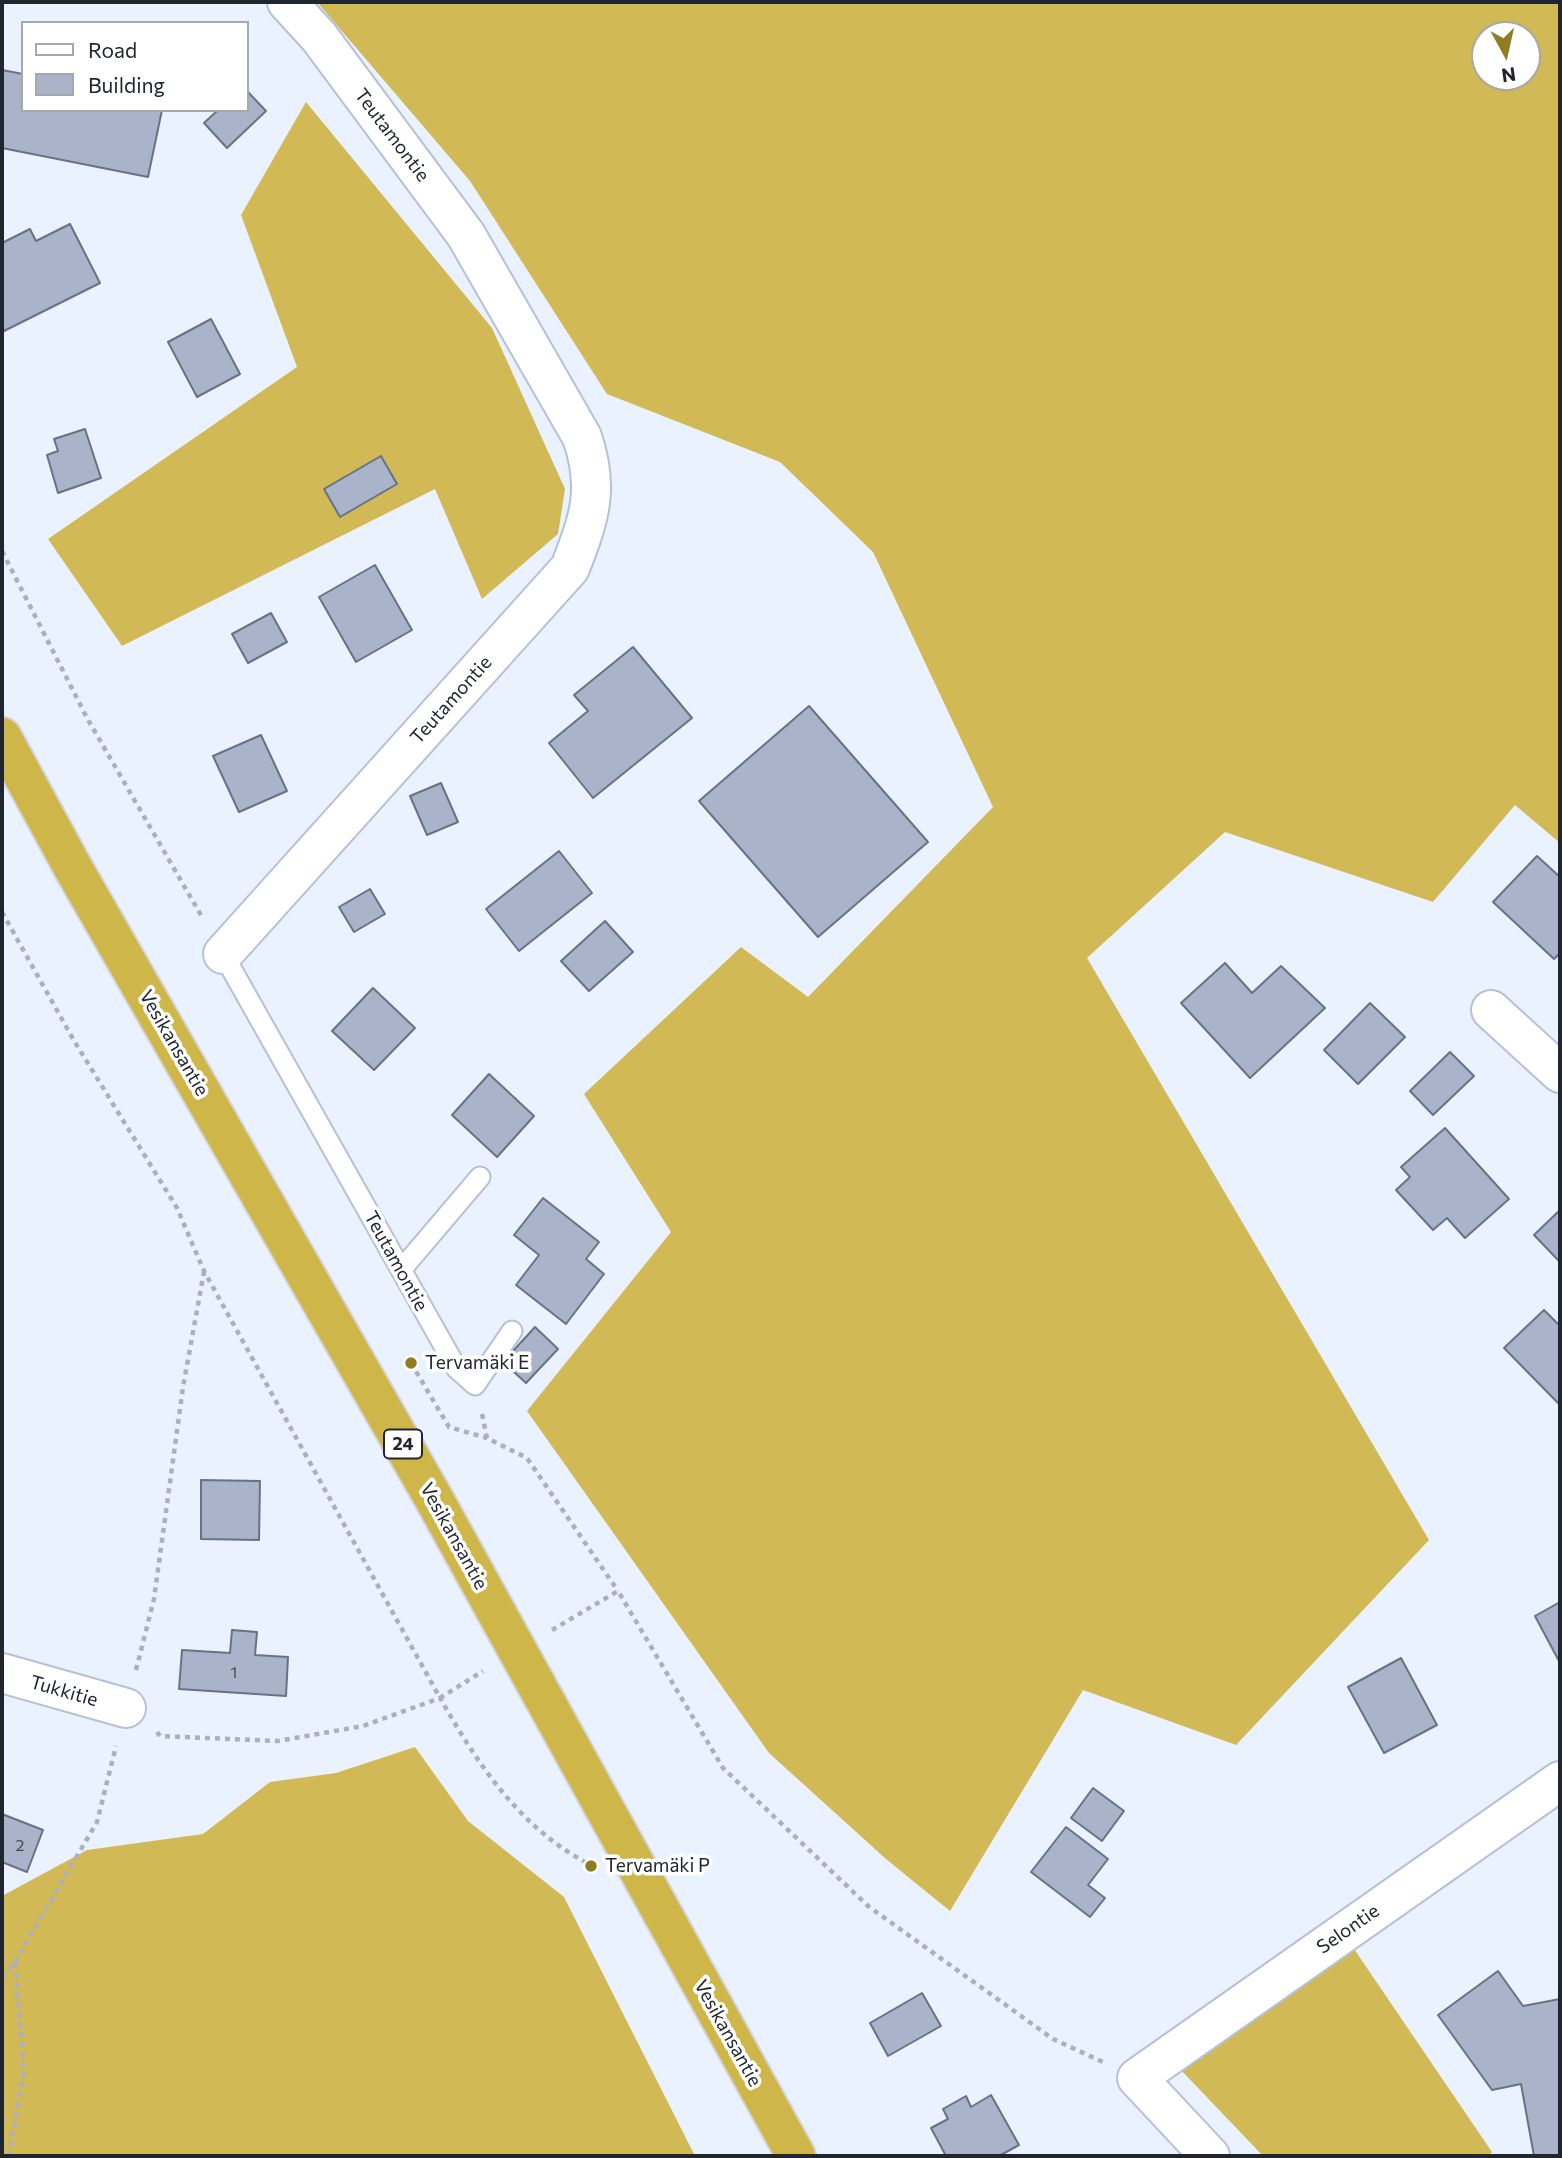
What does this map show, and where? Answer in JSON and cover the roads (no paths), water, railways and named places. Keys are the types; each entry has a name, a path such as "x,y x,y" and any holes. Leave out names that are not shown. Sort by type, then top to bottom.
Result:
{"highway":[{"name":"Vesikansantie","path":"2,737 79,878 434,1499 796,2156"}],"street":[{"name":"Teutamontie","path":"223,954 570,568 585,530 593,489 591,462 582,437 466,235 319,37 287,2"},
{"path":"1492,1010 1560,1073"},
{"name":"Tukkitie","path":"2,1674 126,1709"},
{"name":"Selontie","path":"1210,2156 1137,2078 1558,1788"}],"lane":[{"name":"Teutamontie","path":"223,954 457,1369 475,1385 512,1331"},
{"path":"401,1270 480,1177"}],"place":[{"name":"Tervamäki E","path":"411,1363"},
{"name":"Tervamäki P","path":"591,1866"}]}
